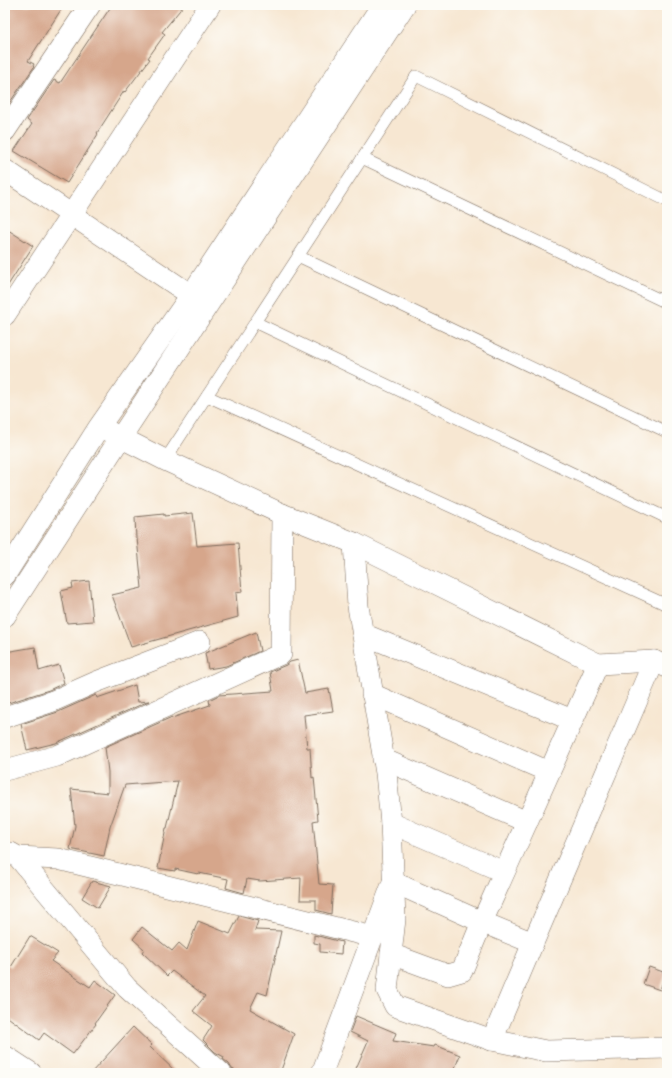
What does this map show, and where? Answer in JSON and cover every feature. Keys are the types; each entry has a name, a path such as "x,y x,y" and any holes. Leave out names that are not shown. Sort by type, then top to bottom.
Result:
{"street":[{"path":"5,131 90,5"},
{"path":"9,301 71,214 210,5"},
{"path":"5,575 99,427 191,295 382,5"},
{"path":"5,616 120,437 405,5"},
{"path":"5,170 191,295"},
{"path":"99,427 165,460 282,514 354,543 598,664 660,664 532,943 492,1040"},
{"path":"5,770 57,756 281,654 282,514"},
{"path":"354,543 358,606 383,759 391,823 395,919 387,990 395,1006 492,1040 546,1051 667,1048"},
{"path":"363,634 572,720"},
{"path":"5,717 53,701 96,682 200,642"},
{"path":"391,954 448,975 462,971 504,872 598,664"},
{"path":"372,694 549,772"},
{"path":"383,759 527,822"},
{"path":"391,823 504,872"},
{"path":"11,854 58,859 373,937"},
{"path":"11,854 127,988 221,1073"},
{"path":"393,882 532,943"},
{"path":"322,1073 393,882"},
{"path":"5,1056 32,1073"}],"lane":[{"path":"165,460 416,76 667,200"},
{"path":"362,158 667,303"},
{"path":"298,256 667,432"},
{"path":"255,322 667,518"},
{"path":"206,396 667,606"}],"building":[{"path":"5,5 64,5 28,61 34,64 34,67 8,105 5,103"},
{"path":"112,5 184,5 162,32 165,34 148,58 150,59 125,92 124,91 67,183 14,151 32,124 27,120 54,80 60,83"},
{"path":"5,228 33,246 5,290"},
{"path":"193,513 197,546 238,543 242,592 236,593 238,617 131,647 112,595 142,588 135,517"},
{"path":"89,581 93,621 67,623 61,591 73,588 72,583"},
{"path":"256,632 260,651 226,666 208,669 205,653"},
{"path":"35,647 39,671 59,665 64,683 49,690 5,704 5,652"},
{"path":"298,660 305,693 329,689 333,711 304,715 307,748 310,748 312,778 314,777 318,820 313,821 319,884 333,885 331,914 316,910 316,900 300,900 301,878 260,881 247,879 244,893 226,888 228,879 175,869 175,871 158,868 178,781 125,785 110,827 104,856 70,849 75,826 71,789 108,793 108,772 105,747 172,717 210,705 209,700 219,695 273,691 270,672 290,662"},
{"path":"135,685 138,702 149,701 56,743 27,750 21,724 58,712 96,695 97,698"},
{"path":"92,881 111,886 98,908 82,898"},
{"path":"239,916 258,921 255,930 281,931 267,995 258,992 250,1009 294,1034 280,1073 240,1073 232,1069 223,1059 224,1057 215,1052 203,1040 212,1026 193,1011 205,996 172,971 167,976 142,952 144,949 133,939 142,927 172,951 179,943 187,950 198,921 230,934"},
{"path":"314,935 342,942 341,954 320,952 320,944 314,943"},
{"path":"30,936 58,953 51,961 90,987 95,980 115,995 95,1023 96,1024 73,1054 44,1033 39,1040 5,1015 5,963 11,967"},
{"path":"649,967 666,973 660,990 643,984"},
{"path":"356,1016 396,1033 393,1041 434,1047 435,1045 460,1055 453,1073 354,1073 368,1041 350,1032"},
{"path":"133,1027 152,1045 150,1047 177,1073 91,1073"}]}
